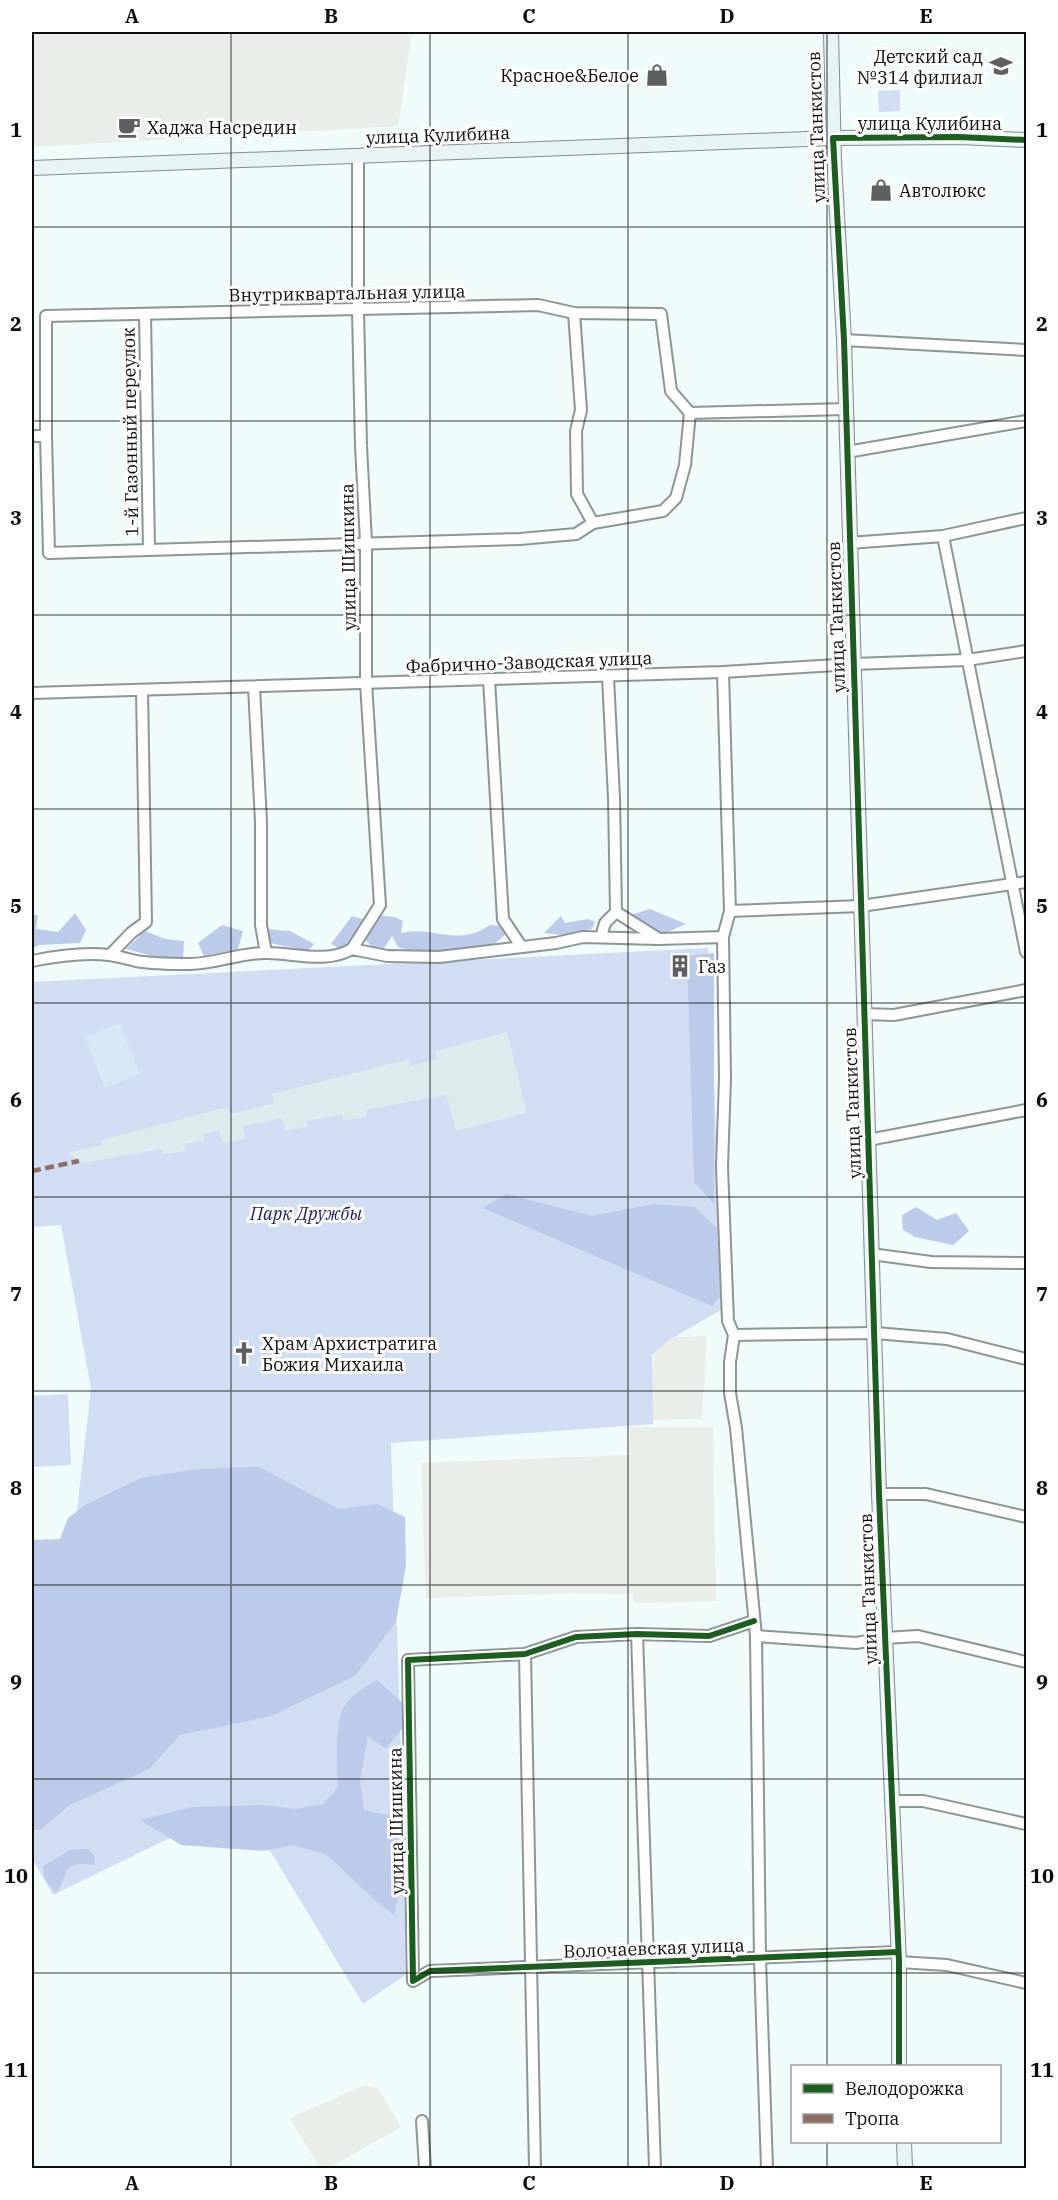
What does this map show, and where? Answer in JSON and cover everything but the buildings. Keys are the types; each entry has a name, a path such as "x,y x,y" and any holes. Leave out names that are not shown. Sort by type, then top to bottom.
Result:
{"street":[{"name":"улица Танкистов","path":"831,32 833,138 844,340 879,1494 899,1957 899,2065"},
{"name":"улица Кулибина","path":"32,168 833,138 959,137 1026,140"},
{"name":"улица Шишкина","path":"352,948 380,905 366,683 366,542 358,310 358,156"},
{"name":"Внутриквартальная улица","path":"538,305 574,313 661,314 671,391 690,413 685,465 676,498 663,511 593,523 576,534 520,539 49,553 46,316 538,305"},
{"path":"574,313 581,410 576,430 577,494 593,523"},
{"name":"1-й Газонный переулок","path":"145,314 149,549"},
{"path":"844,340 1026,350"},
{"path":"690,413 846,409"},
{"path":"847,452 1026,421"},
{"path":"32,436 46,436"},
{"path":"849,543 943,536 1026,518"},
{"path":"943,536 1026,952"},
{"name":"Фабрично-Заводская улица","path":"32,693 608,677 967,660 1026,651"},
{"path":"723,672 730,911 723,937 725,1078 722,1167 728,1321 734,1335 730,1362 730,1393 736,1428 756,1636 760,1959 767,2169"},
{"path":"601,937 604,923 616,912 614,798 608,677"},
{"path":"489,680 503,919 521,946"},
{"path":"254,687 261,822 261,925 266,953"},
{"path":"110,955 131,933 146,922 142,690"},
{"path":"730,911 861,906 1026,882"},
{"path":"616,912 659,939"},
{"path":"32,961 71,955 110,955 150,963 189,964 266,953 330,957 342,955 352,948 387,956 438,957 556,943 583,937 659,939 723,937"},
{"name":"улица Танкистов","path":"864,1014 894,1015 1026,990"},
{"path":"868,1140 1026,1110"},
{"path":"872,1254 931,1262 1026,1263"},
{"path":"734,1335 875,1333 946,1339 1026,1359"},
{"path":"879,1494 926,1494 1026,1517"},
{"path":"535,2169 525,1654 576,1637 637,1634 709,1636 754,1621"},
{"path":"637,1634 655,2169"},
{"path":"756,1636 856,1643 918,1636 1026,1662"},
{"name":"улица Шишкина","path":"413,1981 408,1660 525,1654"},
{"path":"891,1802 923,1801 1026,1824"},
{"name":"Волочаевская улица","path":"413,1981 430,1971 760,1959 899,1957 1026,1983"},
{"path":"422,2121 425,2169"},
{"path":"904,2143 905,2169"}],"shaded area":[{"path":"32,32 412,32 398,126 32,147"},
{"path":"650,909 686,924 661,935 631,915"},
{"path":"75,913 86,930 80,943 39,945 32,949 32,915 38,915 36,929 58,932"},
{"path":"377,915 395,917 403,921 401,933 413,931 456,936 478,932 490,925 501,926 507,933 487,948 452,954 407,950 398,947 392,936 382,951 371,946 364,938"},
{"path":"352,916 365,920 342,950 331,944"},
{"path":"561,916 565,923 588,919 595,922 592,929 562,935 544,933"},
{"path":"222,925 243,931 238,949 204,956 198,943"},
{"path":"266,929 290,931 314,944 308,951 270,943"},
{"path":"145,931 165,939 184,941 183,958 156,957 126,949"},
{"path":"714,953 714,1204 694,1182 687,956"},
{"path":"120,1023 140,1074 105,1088 85,1037"},
{"path":"507,1032 527,1113 456,1131 446,1095 367,1110 366,1117 343,1121 343,1115 307,1121 307,1127 285,1131 282,1118 243,1126 245,1139 223,1143 219,1131 203,1134 204,1141 185,1144 185,1151 172,1153 163,1154 162,1149 83,1163 67,1153 102,1145 101,1140 223,1108 228,1107 230,1114 274,1103 272,1094 409,1059 411,1066 437,1059 435,1051"},
{"path":"506,1194 592,1216 653,1204 695,1207 717,1228 720,1297 712,1306 483,1208"},
{"path":"916,1207 937,1220 956,1213 969,1231 953,1245 915,1237 903,1230 902,1215"},
{"path":"707,1336 702,1419 645,1420 657,1338"},
{"path":"630,1427 713,1427 716,1601 634,1603 633,1594 569,1593 426,1598 421,1463 629,1455"},
{"path":"259,1467 339,1509 377,1504 405,1517 406,1565 396,1622 355,1676 271,1716 180,1735 149,1769 70,1805 40,1830 32,1830 32,1540 60,1539 68,1518 85,1505 141,1478 198,1469"},
{"path":"377,1680 404,1704 404,1726 386,1749 368,1736 360,1780 364,1810 396,1817 400,1888 394,1915 327,1855 293,1845 264,1851 181,1845 140,1820 192,1807 263,1805 295,1809 323,1804 338,1787 337,1735 344,1707 354,1695"},
{"path":"88,1849 95,1857 94,1865 76,1864 67,1870 56,1894 44,1877 43,1866 70,1850"},
{"path":"365,2085 378,2088 401,2127 329,2168 320,2168 290,2118"}],"green space":[{"path":"900,90 900,111 879,112 878,91"},
{"name":"Парк Дружбы","path":"708,948 724,1308 669,1340 652,1355 653,1424 391,1443 408,1973 363,2004 266,1844 184,1831 53,1895 32,1858 32,1547 73,1546 91,1388 61,1225 32,1227 32,982"},
{"path":"68,1394 71,1465 32,1467 32,1396"}],"marked path":[{"path":"32,1171 79,1161"}],"cycle path":[{"path":"899,2065 899,1962 879,1494 844,340 833,138 959,137 1026,140"},
{"path":"754,1621 709,1636 637,1634 576,1637 525,1654 408,1660 413,1981 430,1971 898,1952"}],"place":[{"name":"Детский сад №314 филиал","path":"1001,66"},
{"name":"Красное&Белое","path":"657,75"},
{"name":"Хаджа Насредин","path":"129,127"},
{"name":"Автолюкс","path":"881,190"},
{"name":"Газ","path":"680,966"},
{"name":"Храм Архистратига Божия Михаила","path":"244,1353"}]}
